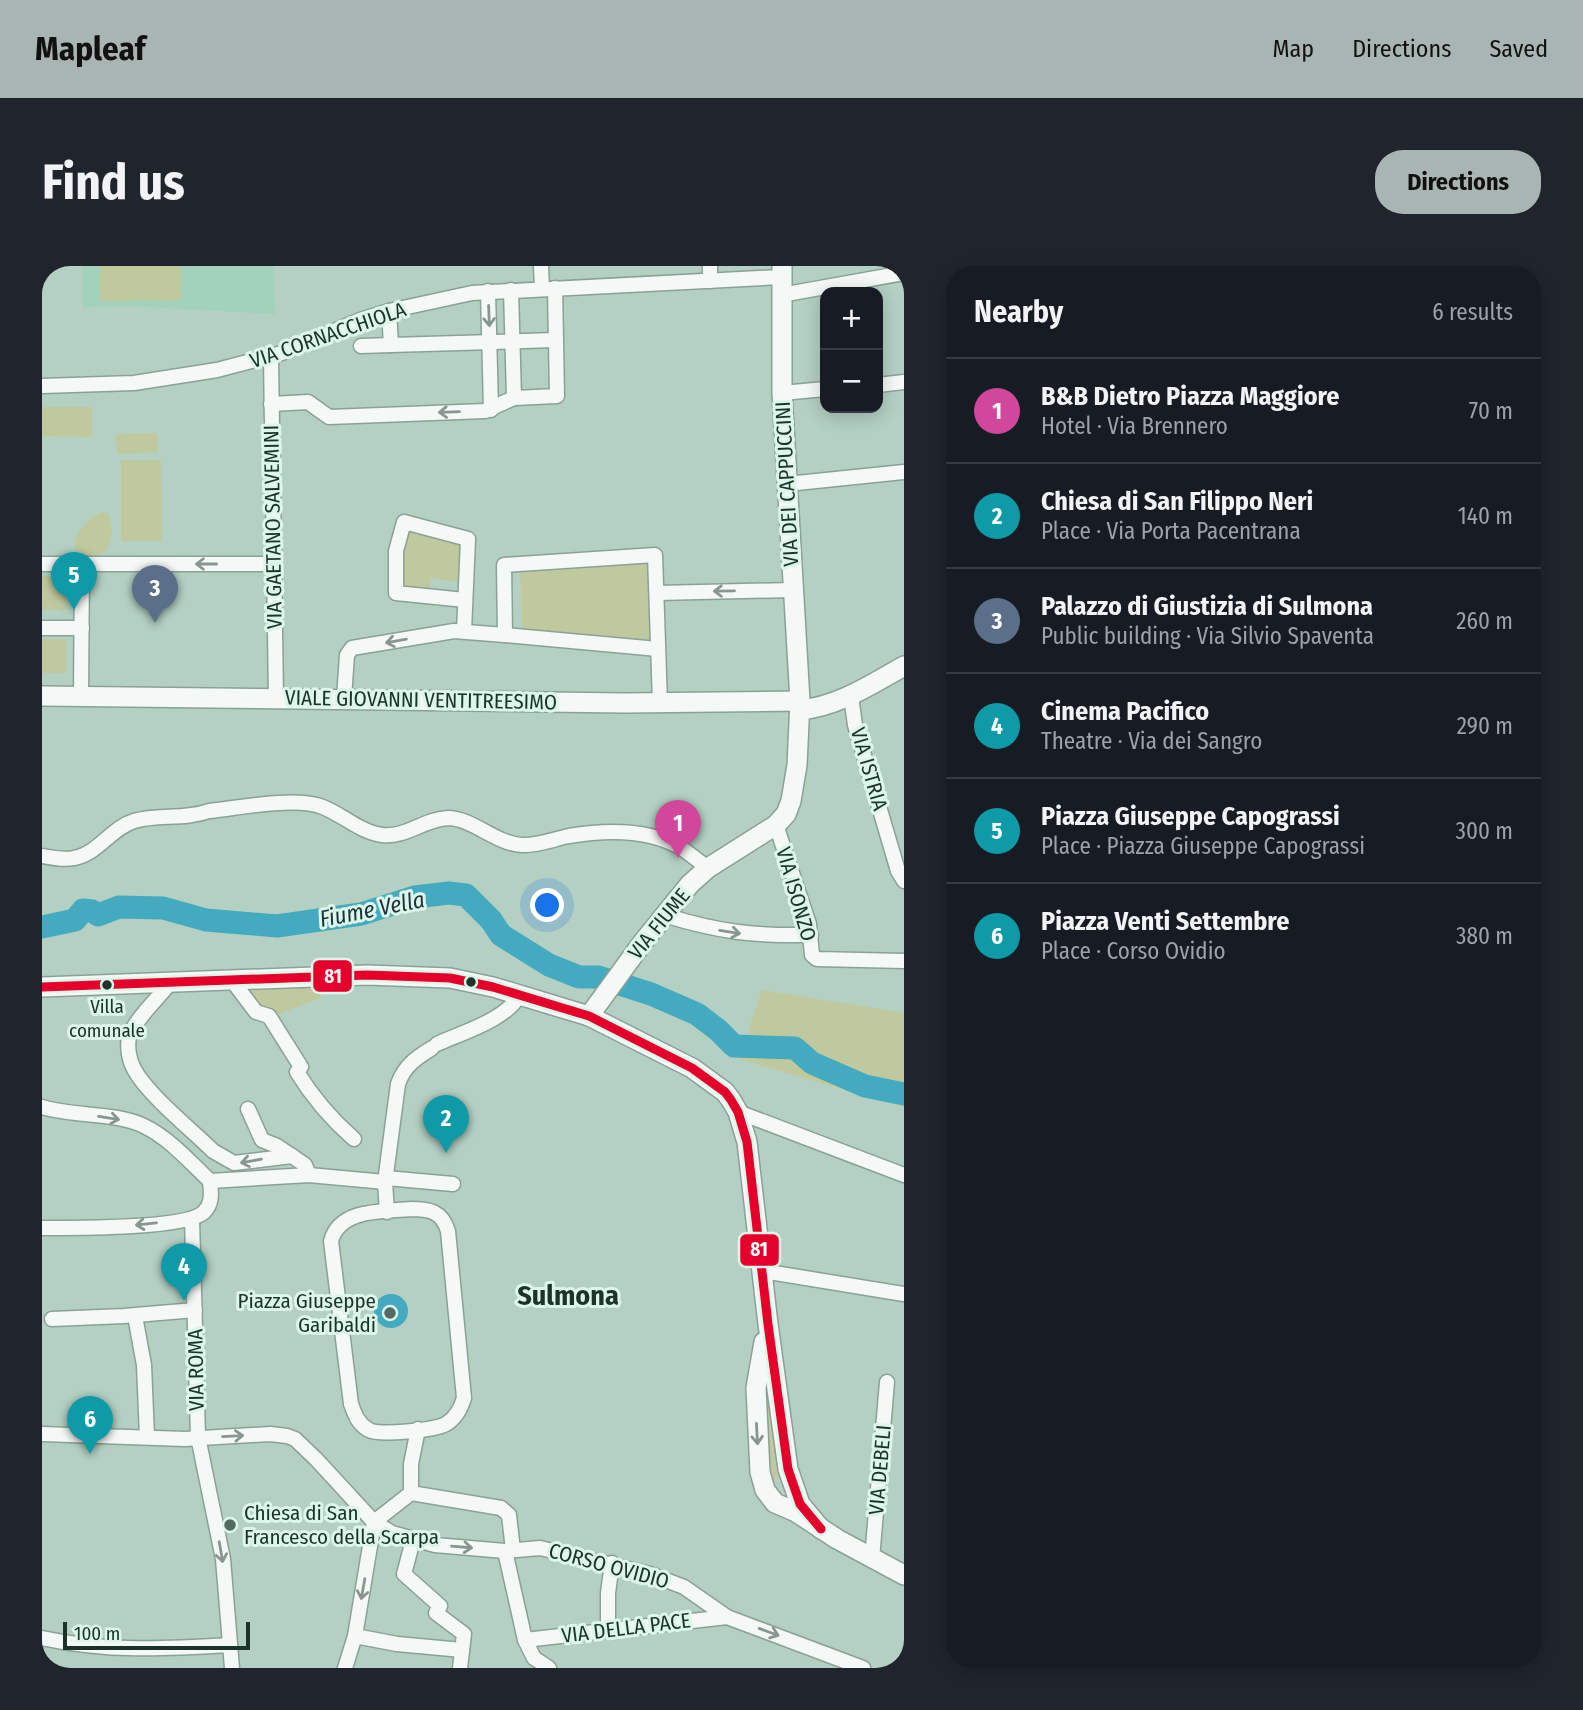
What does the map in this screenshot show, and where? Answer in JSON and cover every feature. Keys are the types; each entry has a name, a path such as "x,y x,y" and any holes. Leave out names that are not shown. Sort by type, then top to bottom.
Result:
{"street":[{"path":"271,404 308,402 329,417 491,410 514,398 557,396 556,340 548,288 541,266"},
{"name":"VIA CORNACCHIOLA","path":"42,386 109,385 217,370 271,357 360,320 389,311 488,291 710,273 781,280 904,273"},
{"name":"VIA DEI CAPPUCCINI","path":"781,280 782,393 800,706"},
{"path":"511,290 514,398"},
{"path":"488,291 491,410"},
{"path":"389,311 391,345"},
{"path":"361,346 556,340"},
{"name":"VIA GAETANO SALVEMINI","path":"271,357 276,698"},
{"path":"883,385 904,383"},
{"path":"782,393 820,389"},
{"path":"787,484 904,472"},
{"path":"464,631 468,539 404,522 396,551 396,593 465,600"},
{"path":"505,635 504,565 655,555 660,703"},
{"path":"42,564 274,564"},
{"path":"81,696 82,564"},
{"path":"657,593 792,590"},
{"path":"42,628 82,628"},
{"path":"344,698 347,656 351,649 435,634 464,631 658,649"},
{"name":"VIALE GIOVANNI VENTITREESIMO","path":"42,696 800,706 827,705 851,696 904,666"},
{"name":"VIA ISTRIA","path":"851,696 855,725 898,872 904,881"},
{"name":"VIA FIUME","path":"589,1016 690,884 708,868 776,825 786,814 797,765 800,706"},
{"path":"42,856 65,859 83,856 120,827 133,822 299,802 316,804 373,833 384,835 407,832 433,820 459,820 502,841 522,845 589,833 620,832 652,837 681,848 708,868"},
{"name":"VIA ISONZO","path":"776,825 811,935 812,955 817,959 904,961"},
{"path":"664,915 738,934 811,935"},
{"path":"42,987 367,975 450,978 589,1016 692,1068 725,1092 738,1112 747,1142 768,1324 768,1372 788,1469 800,1504 821,1529"},
{"path":"230,979 256,1012 269,1016 301,1067 297,1072 308,1090 326,1113 354,1139"},
{"path":"172,981 133,1028 129,1038 129,1056 144,1083 214,1151 234,1164 292,1156"},
{"path":"387,1212 386,1180 398,1084 402,1073 435,1046 501,1015 516,1002 519,995"},
{"path":"42,1107 60,1113 143,1125 170,1144 211,1181 309,1175 453,1184"},
{"path":"248,1109 262,1140 277,1146 305,1165 309,1175"},
{"path":"738,1112 904,1175"},
{"path":"42,1228 128,1225 192,1219 203,1212 211,1200 211,1181"},
{"path":"428,1209 441,1217 448,1231 464,1398 457,1414 445,1424 418,1429 372,1432 355,1418 331,1241 338,1225 345,1219 428,1209"},
{"name":"VIA ROMA","path":"192,1219 198,1437 223,1559 232,1668"},
{"path":"762,1271 904,1294"},
{"path":"52,1319 135,1316 195,1310"},
{"path":"135,1316 144,1365 147,1437"},
{"path":"768,1372 756,1401 761,1481 769,1497 775,1503 796,1512 872,1559 904,1575"},
{"name":"VIA DEBELI","path":"872,1559 887,1382"},
{"path":"411,1493 411,1464 418,1429"},
{"name":"CORSO OVIDIO","path":"42,1434 147,1437 270,1434 295,1439 340,1483 374,1522 393,1533 435,1545 509,1550 540,1548 612,1563 684,1587 727,1617 857,1666"},
{"path":"761,1481 776,1486 783,1480 788,1469"},
{"path":"345,1668 355,1636 374,1522 411,1493 501,1508 509,1516 509,1550 525,1640 534,1658 549,1668"},
{"path":"414,1540 404,1574 440,1606 436,1613 464,1634 460,1668"},
{"path":"608,1629 608,1593 612,1563"},
{"name":"VIA DELLA PACE","path":"525,1640 727,1617"},
{"path":"355,1636 397,1644 462,1650"},
{"path":"42,1638 79,1646 125,1650 230,1645"}],"shaded area":[{"path":"82,266 273,266 275,314 129,306 82,307"},
{"path":"100,266 181,266 181,300 100,301"},
{"path":"42,407 92,407 92,437 42,436"},
{"path":"157,433 158,452 117,454 116,434"},
{"path":"121,460 161,460 162,541 121,541"},
{"path":"102,512 108,514 110,521 110,543 102,553 89,558 75,548 75,543 87,522"},
{"path":"409,529 464,543 461,582 431,578 429,589 402,587 403,553"},
{"path":"648,562 651,640 592,638 522,630 520,570"},
{"path":"42,576 66,576 66,610 42,610"},
{"path":"42,639 66,639 66,673 42,673"},
{"path":"262,984 329,985 331,989 317,999 279,1014 260,1005 247,990"},
{"path":"762,990 904,1013 904,1107 739,1059"},
{"path":"767,1374 781,1474 773,1481 768,1478 763,1376"}],"water":[{"path":"391,1294 403,1299 408,1311 403,1323 391,1328 379,1323 374,1311 379,1299"}],"waterway":[{"name":"Fiume Vella","path":"42,927 75,920 83,910 98,915 119,907 163,908 206,920 277,926 361,914 415,897 449,893 466,895 491,920 501,935 549,965 579,977 598,977 651,994 697,1014 734,1046 795,1048 812,1063 865,1086 904,1094"}],"transit line":[{"name":"81","path":"42,987 367,975 450,978 493,987 589,1016 692,1068 725,1092 731,1100 738,1112 747,1142 788,1469 800,1504 821,1529"}],"place":[{"name":"Piazza Giuseppe Capograssi","path":"74,610"},
{"name":"Palazzo di Giustizia di Sulmona","path":"155,623"},
{"name":"B&B Dietro Piazza Maggiore","path":"678,858"},
{"name":"Villa comunale","path":"107,985"},
{"name":"Chiesa di San Filippo Neri","path":"446,1153"},
{"name":"Cinema Pacifico","path":"184,1301"},
{"name":"Piazza Giuseppe Garibaldi","path":"390,1313"},
{"name":"Piazza Venti Settembre","path":"90,1454"},
{"name":"Chiesa di San Francesco della Scarpa","path":"230,1525"}],"district":[{"name":"Sulmona","path":"568,1295"}]}
